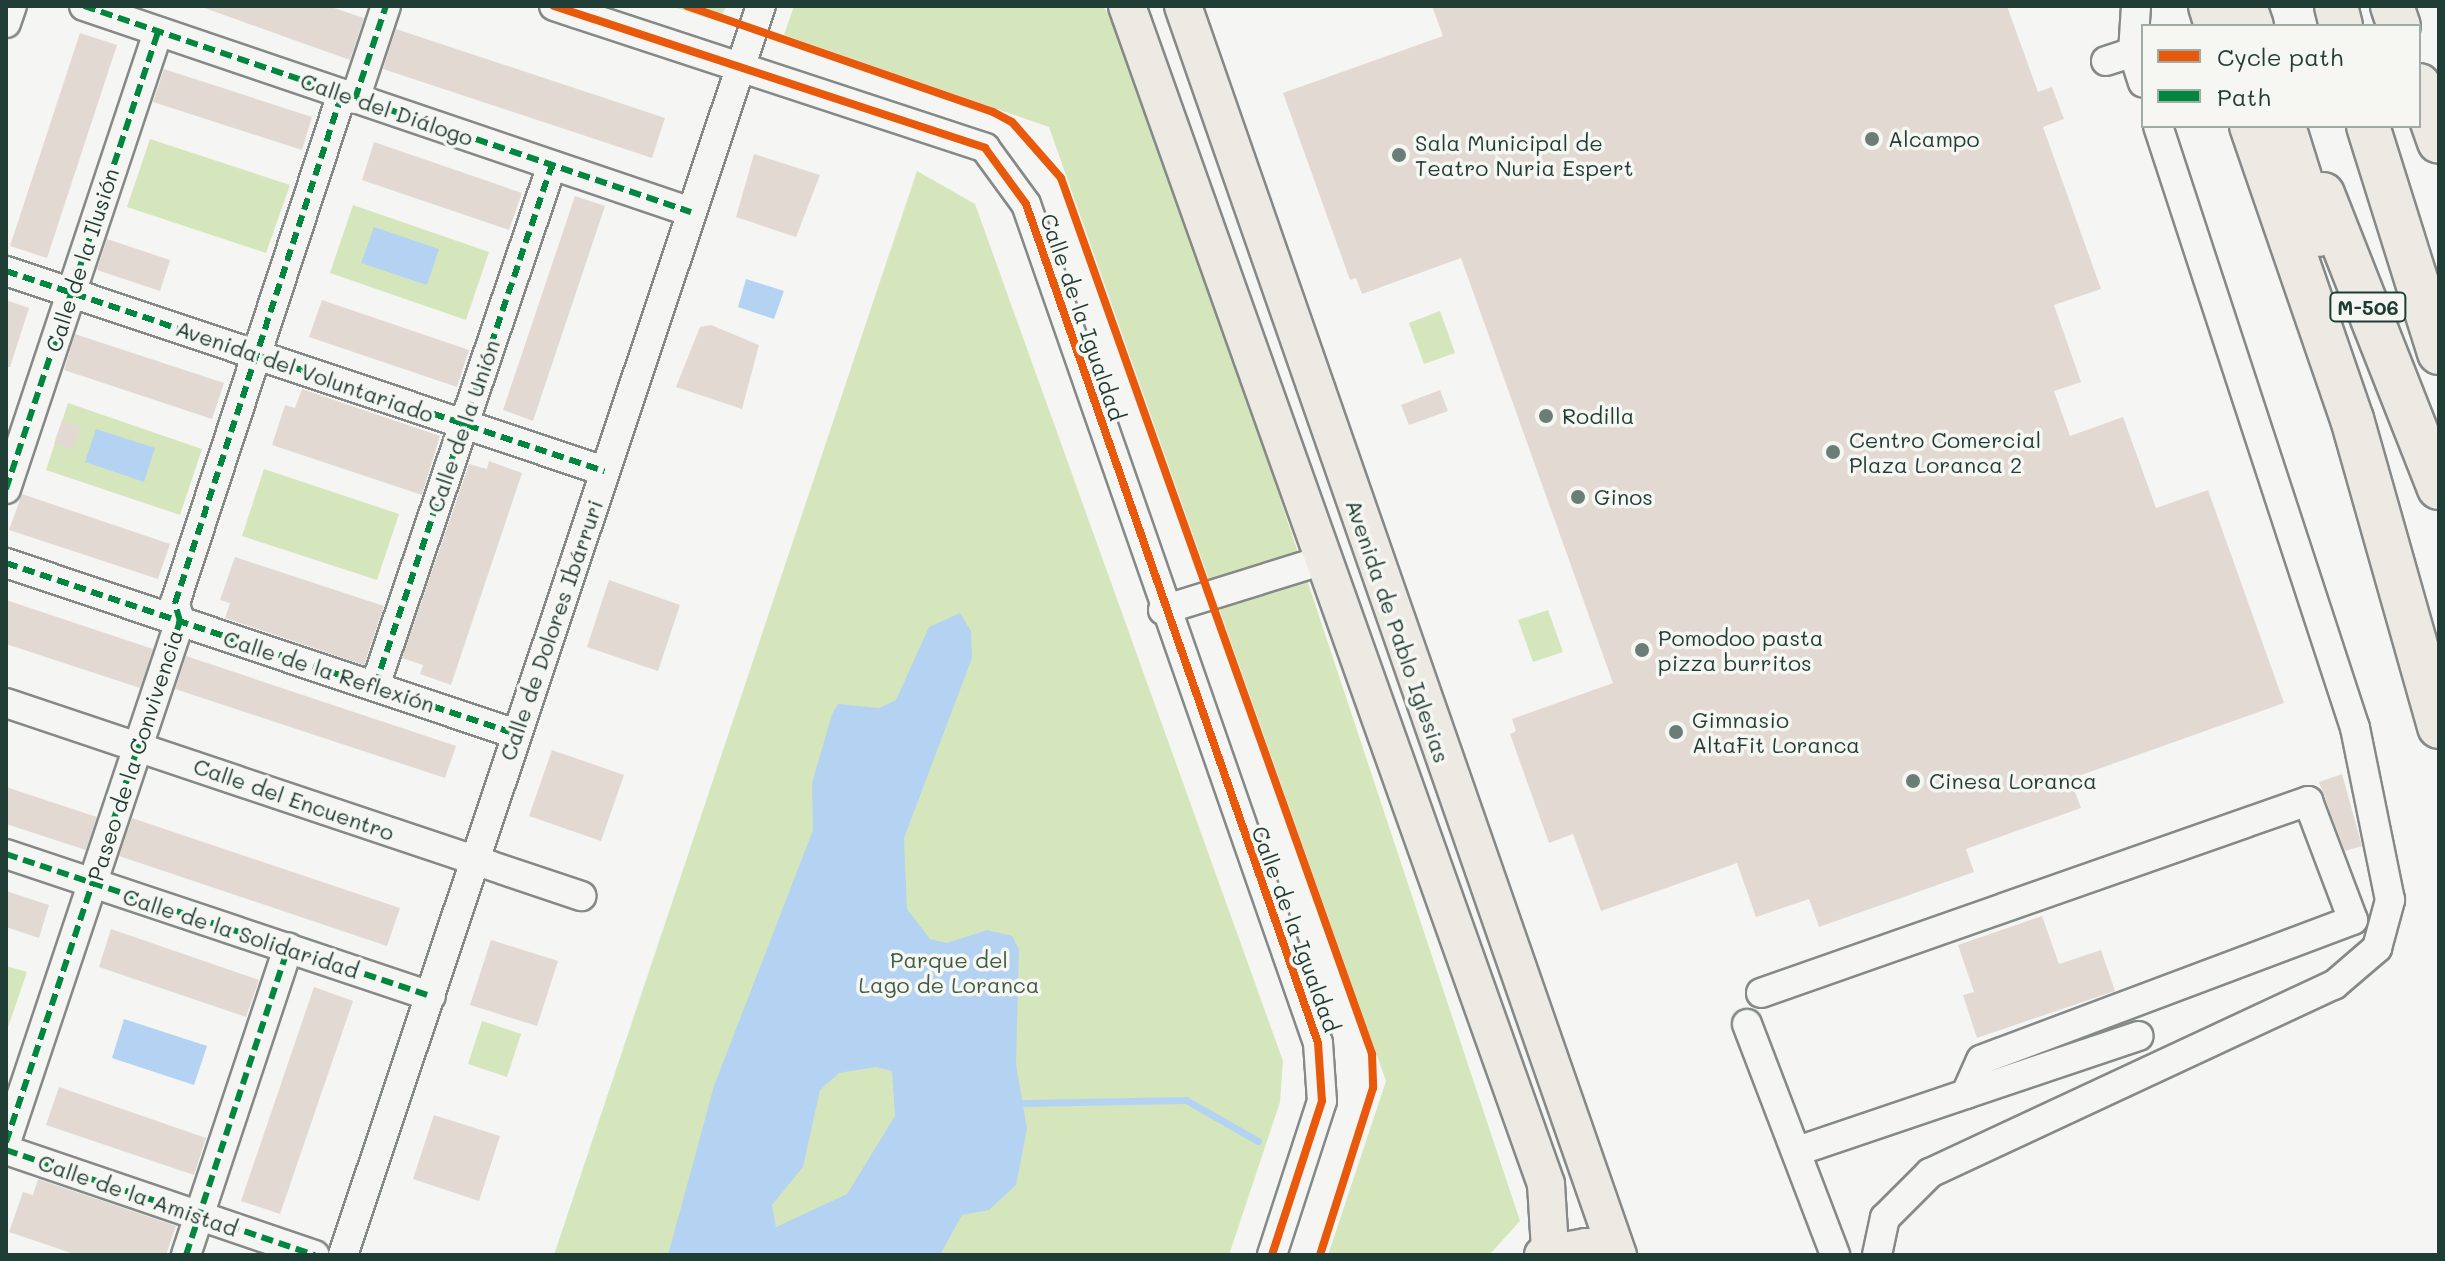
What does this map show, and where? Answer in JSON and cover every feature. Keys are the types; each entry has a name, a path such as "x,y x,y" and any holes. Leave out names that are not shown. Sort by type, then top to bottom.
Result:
{"highway":[{"path":"2421,91 2439,142"},
{"path":"2252,128 2352,419 2439,727"},
{"path":"2285,128 2411,525 2439,643"},
{"name":"M-506","path":"2296,128 2439,488"},
{"name":"M-506","path":"2369,128 2439,353"}],"main road":[{"name":"Avenida de Pablo Iglesias","path":"1127,6 1327,559 1546,1184 1547,1253"},
{"name":"Avenida de Pablo Iglesias","path":"1183,6 1618,1255"},
{"path":"1547,1253 1586,1247 1609,1255"}],"street":[{"path":"6,23 12,6"},
{"name":"Calle del Diálogo","path":"84,6 691,212"},
{"name":"Paseo de la Convivencia","path":"6,1142 180,621 175,603 256,355 349,96 386,6"},
{"name":"Calle de la Igualdad","path":"554,6 741,65 985,148 1026,204 1163,610 1326,1075 1272,1255"},
{"name":"Calle de Dolores Ibárruri","path":"343,1255 761,6"},
{"path":"2136,6 2133,52 2141,76"},
{"name":"Calle de la Ilusión","path":"6,489 158,32"},
{"path":"2106,61 2133,52"},
{"path":"1877,1255 1885,1218 1930,1173 2334,985 2377,948 2390,900 2355,728 2159,128"},
{"name":"Calle de la Unión","path":"375,686 552,165"},
{"name":"Avenida del Voluntariado","path":"6,271 604,471"},
{"path":"1163,610 1327,559"},
{"name":"Calle de la Reflexión","path":"6,563 516,734"},
{"name":"Calle del Encuentro","path":"6,703 581,896"},
{"path":"1761,993 2308,801 2353,920 1981,1060 1966,1094"},
{"name":"Calle de la Solidaridad","path":"6,854 431,996"},
{"path":"186,1255 288,948"},
{"path":"1747,1024 1835,1255"},
{"path":"1795,1152 2138,1036"},
{"name":"Calle de la Amistad","path":"6,1150 315,1255"}],"green space":[{"path":"670,6 726,6 719,22"},
{"path":"794,6 1103,6 1131,50 1520,1221 1489,1255 1328,1255 1386,1081 1049,127 784,35"},
{"path":"150,139 290,185 266,253 127,207"},
{"name":"Parque del Lago de Loranca","path":"917,171 975,204 1283,1061 1280,1102 1229,1255 554,1255"},
{"path":"353,205 489,252 466,320 330,273"},
{"path":"1440,311 1455,353 1424,364 1409,323"},
{"path":"68,403 202,449 180,515 46,470"},
{"path":"264,469 399,514 377,580 242,536"},
{"path":"1548,610 1563,652 1533,662 1518,620"},
{"path":"6,966 27,972 6,1033"},
{"path":"482,1021 521,1034 507,1077 468,1064"}],"water":[{"path":"374,227 439,249 427,285 361,263"},
{"path":"746,279 784,291 774,319 738,307"},
{"path":"96,429 155,448 144,482 85,462"},
{"path":"960,613 971,631 972,658 904,838 907,909 930,939 947,943 987,930 1012,936 1019,949 1016,1064 1027,1129 1016,1185 989,1210 962,1215 940,1255 668,1255 714,1086 813,830 812,783 832,714 838,704 879,708 896,700 929,627","holes":["876,1067 892,1071 895,1116 847,1194 776,1227 772,1205 803,1167 820,1090 839,1073"]},
{"path":"124,1019 207,1046 194,1085 112,1058"}],"building":[{"path":"199,6 328,6 364,18 350,60"},
{"name":"Centro Comercial Plaza Loranca 2","path":"1432,6 2007,6 2038,92 2052,87 2064,119 2043,127 2101,289 2054,305 2081,382 2054,391 2070,436 2123,417 2156,508 2208,490 2284,703 2070,779 2081,808 1966,849 1974,872 1819,927 1809,899 1756,917 1737,863 1601,911 1573,834 1549,843 1510,734 1516,731 1512,719 1613,683 1461,258 1362,294 1356,278 1350,280 1283,93 1443,36"},
{"path":"396,29 665,118 652,158 383,69"},
{"path":"80,33 117,45 47,258 10,246"},
{"path":"164,69 312,117 302,150 153,102"},
{"path":"374,142 522,193 509,230 362,180"},
{"path":"754,154 820,175 796,237 736,217"},
{"path":"575,196 605,206 533,421 503,410"},
{"path":"107,239 170,260 160,291 97,270"},
{"path":"6,300 29,308 10,367 6,367"},
{"path":"322,300 469,350 457,387 309,337"},
{"path":"711,325 759,345 742,409 676,387 700,327"},
{"path":"75,334 224,383 212,419 64,370"},
{"path":"302,389 440,436 422,495 272,445 285,405 295,408"},
{"path":"1440,390 1448,411 1409,425 1401,405"},
{"path":"62,420 81,427 73,450 54,444"},
{"path":"489,461 522,473 451,685 420,674 423,665 402,658 469,464 487,469"},
{"path":"22,494 170,544 158,579 9,530"},
{"path":"235,557 384,606 364,665 225,618 230,603 220,600"},
{"path":"609,580 680,605 658,671 587,647"},
{"path":"6,600 153,649 140,688 6,644"},
{"path":"186,656 456,746 445,778 175,689"},
{"path":"552,750 624,775 601,841 529,816"},
{"path":"2342,774 2362,846 2345,851 2319,782"},
{"path":"6,787 97,817 86,850 6,824"},
{"path":"132,818 400,908 387,946 119,856"},
{"path":"6,891 49,905 39,938 6,927"},
{"path":"2042,916 2059,964 2101,950 2115,991 1977,1038 1963,995 1974,992 1958,945"},
{"path":"111,929 259,980 246,1017 99,967"},
{"path":"491,940 558,961 537,1026 470,1005"},
{"path":"314,987 353,1001 280,1214 241,1201"},
{"path":"59,1087 206,1138 194,1175 46,1125"},
{"path":"434,1115 500,1136 479,1201 413,1179"},
{"path":"38,1179 176,1226 166,1255 77,1255 9,1232 23,1192 33,1195"}],"waterway":[{"path":"1024,1103 1186,1100 1258,1141"}],"marked path":[{"path":"84,6 691,212"},
{"path":"355,99 386,6"},
{"path":"6,489 158,32"},
{"path":"6,1142 180,621 175,603 342,94"},
{"path":"375,686 552,165"},
{"path":"6,271 604,471"},
{"path":"6,563 516,734"},
{"path":"6,854 431,996"},
{"path":"186,1255 288,948"},
{"path":"6,1150 315,1255"}],"cycle path":[{"path":"554,6 985,148 1026,204 1318,1043 1322,1101 1272,1255"},
{"path":"687,6 993,112 1012,122 1061,178 1372,1054 1373,1088 1320,1255"}],"place":[{"name":"Alcampo","path":"1872,139"},
{"name":"Sala Municipal de Teatro Nuria Espert","path":"1399,155"},
{"name":"Rodilla","path":"1546,416"},
{"name":"Centro Comercial Plaza Loranca 2","path":"1833,452"},
{"name":"Ginos","path":"1578,497"},
{"name":"Pomodoo pasta pizza burritos","path":"1642,650"},
{"name":"Gimnasio AltaFit Loranca","path":"1676,732"},
{"name":"Cinesa Loranca","path":"1913,781"}]}
